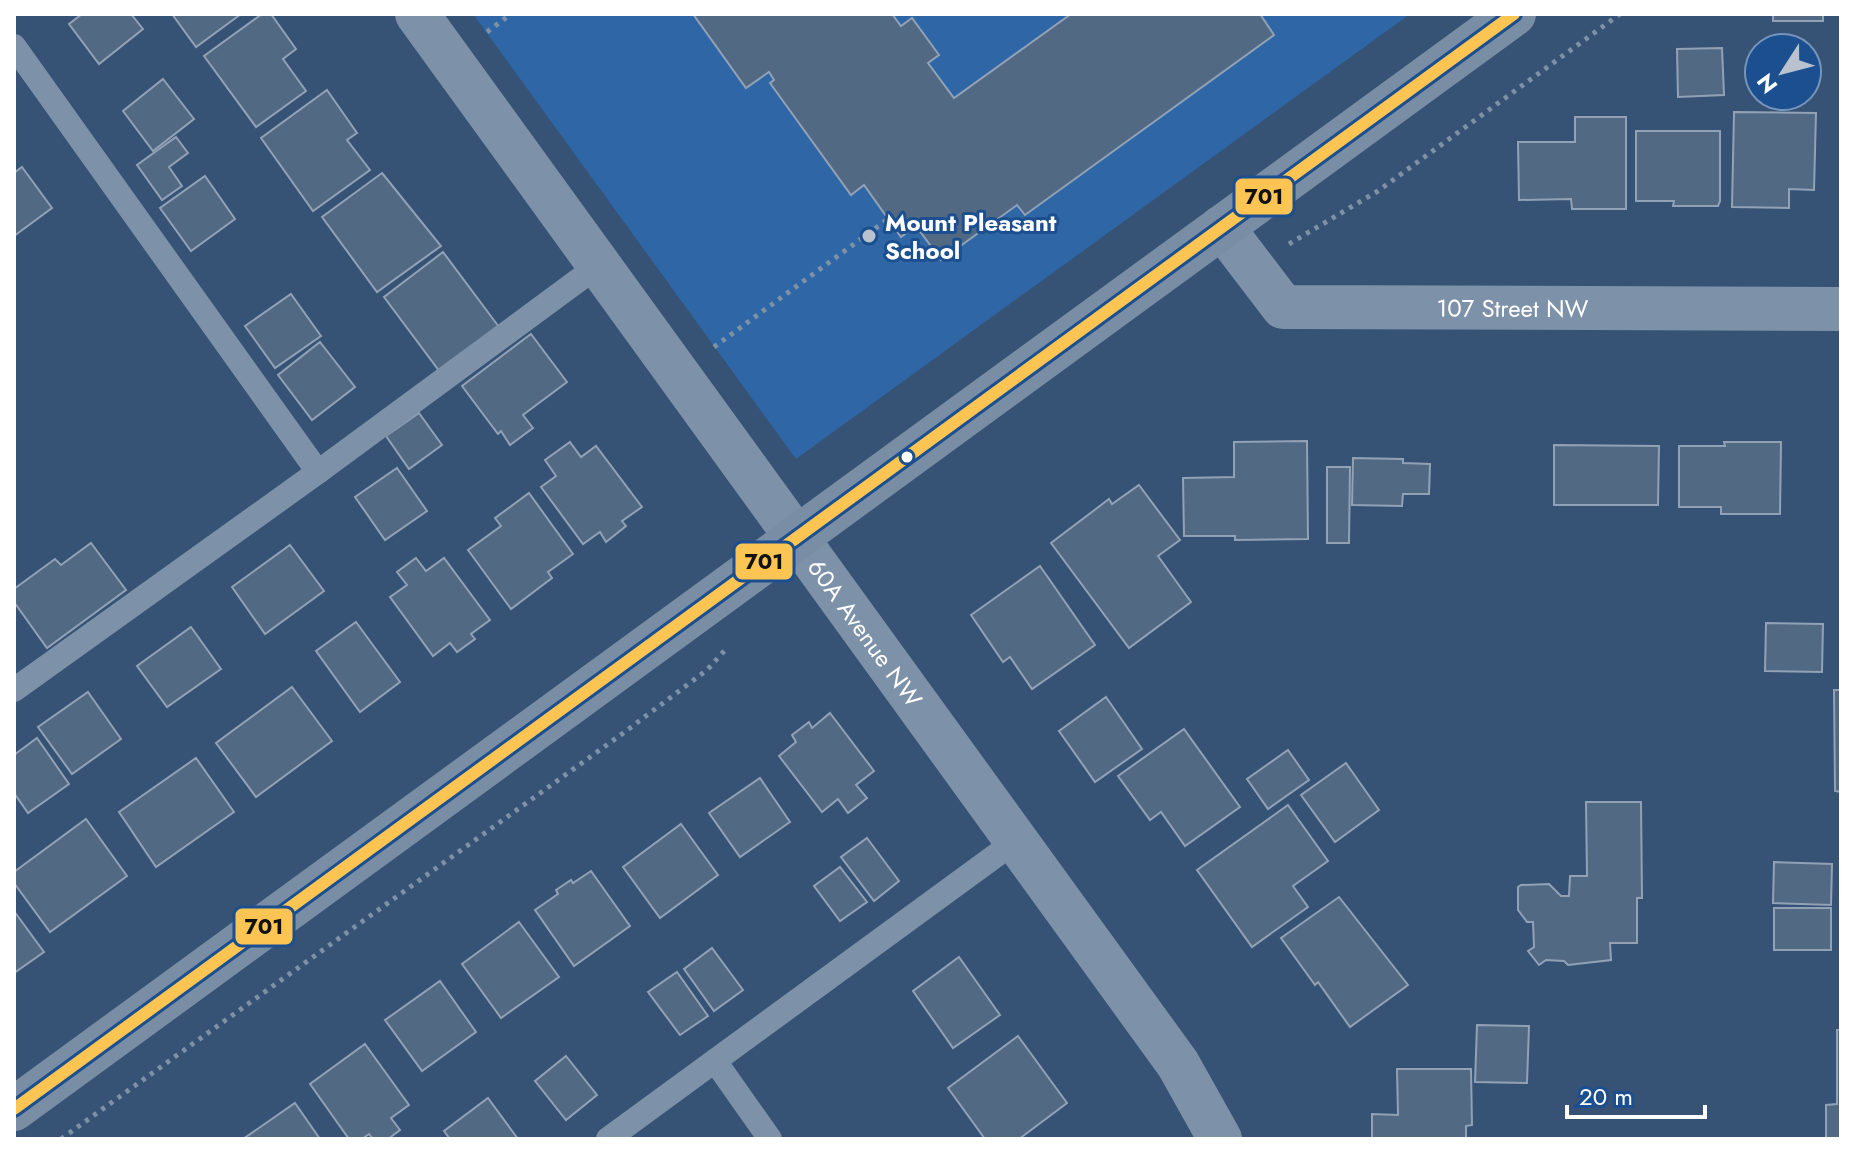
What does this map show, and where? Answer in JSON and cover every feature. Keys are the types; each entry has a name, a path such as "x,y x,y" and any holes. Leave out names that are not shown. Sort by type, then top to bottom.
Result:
{"street":[{"name":"60A Avenue NW","path":"417,14 1178,1064 1220,1139"},
{"path":"14,1109 1514,14"},
{"name":"107 Street NW","path":"1222,227 1283,307 1841,309"}],"lane":[{"path":"14,46 318,472"},
{"path":"14,690 599,265"},
{"path":"608,1139 1017,840"},
{"path":"715,1061 770,1139"}],"path":[{"path":"476,39 511,14"},
{"path":"678,374 888,219"},
{"path":"61,1139 622,734 707,670 734,641"}],"shaded area":[{"name":"Mount Pleasant School","path":"473,14 1410,14 796,459"}],"building":[{"path":"82,14 131,14 143,29 99,64 69,24"},
{"path":"172,14 241,14 196,47"},
{"path":"262,14 271,14 296,49 283,59 306,91 256,127 204,56"},
{"path":"693,14 892,14 901,26 912,18 939,55 928,63 954,98 1071,14 1260,14 1274,35 1025,215 1017,205 941,260 916,226 901,237 864,185 851,195 770,83 774,80 769,72 746,88"},
{"path":"1773,14 1823,14 1823,21 1773,21"},
{"path":"1722,48 1724,95 1678,97 1677,49"},
{"path":"163,79 194,119 153,151 123,111"},
{"path":"327,90 357,133 347,140 370,170 313,211 261,138"},
{"path":"1734,112 1816,113 1814,190 1789,189 1789,208 1732,207"},
{"path":"1575,117 1626,117 1626,209 1572,209 1571,199 1519,200 1518,142 1575,142"},
{"path":"1636,131 1720,131 1718,206 1673,206 1674,201 1636,201"},
{"path":"176,137 188,153 169,167 182,186 162,200 137,165"},
{"path":"22,167 52,208 14,236 14,173"},
{"path":"382,173 441,246 377,292 322,217"},
{"path":"205,176 235,219 191,251 160,208"},
{"path":"443,252 499,327 440,372 384,297"},
{"path":"291,294 321,336 275,368 245,326"},
{"path":"531,334 567,382 523,415 533,428 510,445 462,386"},
{"path":"320,342 355,387 312,420 278,375"},
{"path":"419,413 442,445 409,469 386,436"},
{"path":"1307,441 1308,539 1235,540 1235,536 1184,536 1183,478 1234,477 1234,442"},
{"path":"570,442 581,457 596,446 642,507 622,521 626,526 606,542 600,532 583,544 541,487 556,476 545,460"},
{"path":"1724,442 1781,442 1780,514 1721,514 1721,507 1679,507 1679,446 1725,446"},
{"path":"1554,445 1659,446 1658,505 1554,505"},
{"path":"1353,458 1403,459 1403,463 1430,464 1429,494 1403,494 1402,506 1352,505"},
{"path":"1327,467 1350,467 1349,543 1327,543"},
{"path":"397,468 427,511 385,540 355,497"},
{"path":"1139,485 1180,540 1158,556 1191,602 1129,648 1051,543 1109,499 1112,504"},
{"path":"529,493 573,554 548,572 552,578 511,609 468,550 501,526 495,518"},
{"path":"91,543 126,590 47,648 14,602 14,589 55,559 61,565"},
{"path":"290,545 324,591 265,634 232,587"},
{"path":"416,558 426,571 444,558 490,620 471,634 475,639 457,652 450,643 433,656 390,597 407,585 397,572"},
{"path":"1040,566 1095,645 1032,689 1010,657 1003,662 971,615"},
{"path":"356,622 400,682 360,712 316,651"},
{"path":"1766,623 1823,624 1822,672 1765,671"},
{"path":"191,627 221,669 167,707 137,666"},
{"path":"292,687 332,741 256,797 216,743"},
{"path":"1834,690 1841,690 1841,792 1835,791"},
{"path":"88,692 121,739 72,774 38,727"},
{"path":"1106,697 1142,749 1095,782 1059,731"},
{"path":"830,713 874,771 856,785 867,798 848,813 838,799 822,812 779,756 796,742 792,735 809,722 812,728"},
{"path":"1184,729 1240,807 1185,846 1161,812 1150,820 1118,776"},
{"path":"37,738 69,784 28,813 14,793 14,755"},
{"path":"1288,750 1309,780 1268,809 1247,779"},
{"path":"196,758 234,812 156,867 119,812"},
{"path":"1346,763 1379,810 1335,842 1301,795"},
{"path":"760,778 790,822 740,857 709,813"},
{"path":"1586,802 1641,802 1642,898 1637,898 1637,943 1610,943 1611,960 1568,965 1564,961 1546,960 1539,965 1528,951 1534,947 1533,922 1527,922 1518,910 1518,887 1549,884 1561,896 1569,896 1570,876 1587,876"},
{"path":"1288,805 1328,861 1293,886 1308,907 1252,947 1197,870"},
{"path":"86,819 127,876 50,932 14,883 14,872"},
{"path":"681,824 718,875 660,918 623,867"},
{"path":"867,838 899,881 874,901 841,857"},
{"path":"1774,862 1832,864 1831,905 1773,903"},
{"path":"840,867 867,902 840,921 814,886"},
{"path":"591,871 630,926 574,966 535,910 558,894 556,890"},
{"path":"1339,897 1408,985 1350,1027 1281,938"},
{"path":"1774,908 1831,908 1831,950 1774,950"},
{"path":"14,911 44,952 14,973"},
{"path":"519,922 559,977 501,1018 462,964"},
{"path":"712,948 743,990 714,1011 684,969"},
{"path":"959,957 1000,1015 953,1048 913,991"},
{"path":"677,972 708,1016 680,1035 648,992"},
{"path":"440,981 476,1032 422,1071 385,1020"},
{"path":"1477,1025 1529,1026 1527,1083 1475,1082"},
{"path":"1837,1030 1841,1030 1841,1139 1826,1139 1826,1105 1837,1104"},
{"path":"1018,1036 1067,1103 1019,1139 985,1139 948,1088"},
{"path":"365,1044 409,1105 391,1118 400,1130 388,1139 373,1139 369,1134 362,1139 349,1139 310,1084"},
{"path":"566,1056 597,1095 566,1120 535,1081"},
{"path":"1397,1069 1471,1069 1472,1125 1466,1126 1466,1139 1372,1139 1372,1114 1398,1115"},
{"path":"488,1098 518,1139 450,1139 444,1131"},
{"path":"295,1103 320,1139 243,1139"}],"transit line":[{"name":"701","path":"14,1109 1514,14"}],"place":[{"name":"Mount Pleasant School","path":"869,236"}]}
